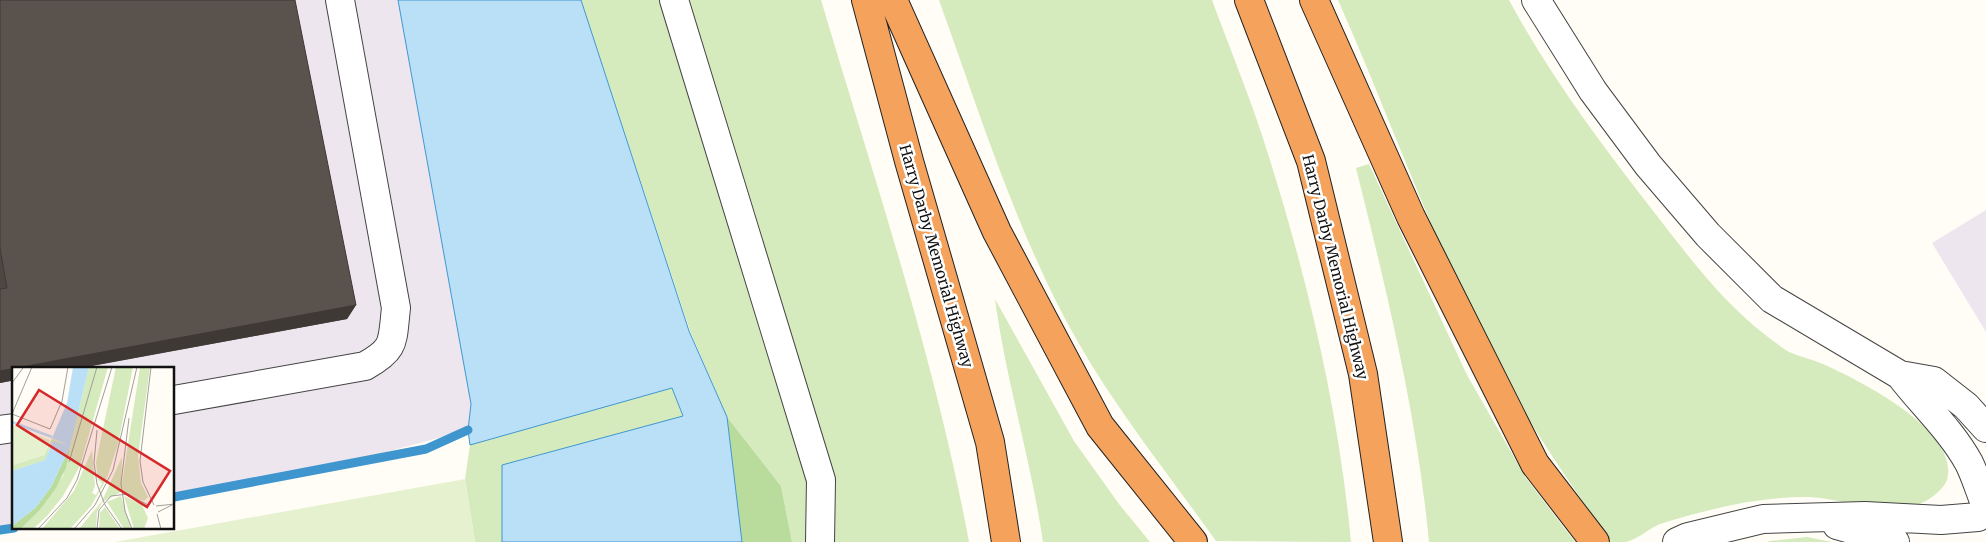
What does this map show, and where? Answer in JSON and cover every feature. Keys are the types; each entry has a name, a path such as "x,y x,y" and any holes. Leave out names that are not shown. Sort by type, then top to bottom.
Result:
{"highway":[{"name":"Harry Darby Memorial Highway","path":"866,0 909,161 990,442 1006,542"},
{"path":"892,0 997,232 1100,426 1193,542"},
{"name":"Harry Darby Memorial Highway","path":"1249,0 1311,161 1362,374 1388,542"},
{"path":"1314,0 1411,218 1535,464 1595,542"}],"street":[{"path":"175,400 365,366 384,355 393,338 396,308 340,0"},
{"path":"674,0 821,480 820,542"},
{"path":"1536,0 1598,98 1648,165 1708,235 1772,300 1900,375 1934,381 1966,406 1986,428"},
{"path":"1676,542 1688,537 1762,519 1865,516 1941,520 1980,518 1968,463 1944,427 1923,405 1900,375"},
{"path":"1817,517 1859,533 1896,542"}],"shaded area":[{"path":"0,0 398,0 471,404 468,430 338,465 175,497 175,367 12,367 12,528 0,530"},
{"path":"1986,210 1986,332 1932,243"}],"green space":[{"path":"581,0 821,0 921,337 955,473 969,542 792,542 781,486 727,417 690,331"},
{"path":"939,0 1212,0 1263,137 1297,251 1320,347 1339,444 1351,542 1216,541 1144,443 1093,368 1057,303 1037,261 1001,174"},
{"path":"1338,0 1509,0 1541,56 1577,109 1634,186 1721,294 1752,324 1784,349 1823,364 1858,381 1880,393 1920,423 1936,440 1946,457 1948,475 1944,486 1925,501 1910,507 1876,507 1809,497 1754,501 1717,508 1663,523 1626,542 1611,542 1531,422 1488,347 1448,262"},
{"path":"1369,164 1467,375 1526,478 1575,542 1429,542 1417,447 1400,354 1356,168"},
{"path":"995,299 1074,441 1119,504 1150,542 1043,542 1032,481 1005,360"},
{"path":"672,388 683,417 502,465 502,542 475,542 465,479 470,445"},
{"path":"727,417 781,486 792,542 742,542"},
{"path":"465,479 475,542 115,542"},
{"path":"1807,537 1832,542 1767,542 1770,541"}],"water":[{"path":"398,0 581,0 689,331 727,417 742,542 502,542 502,465 683,416 672,388 470,445 468,430 471,404"}],"building":[{"path":"0,0 295,0 356,305 22,367 12,367 12,369 0,371 0,289 7,288 0,248"}],"waterway":[{"path":"175,497 426,449 468,430"},
{"path":"0,530 12,528"}]}
